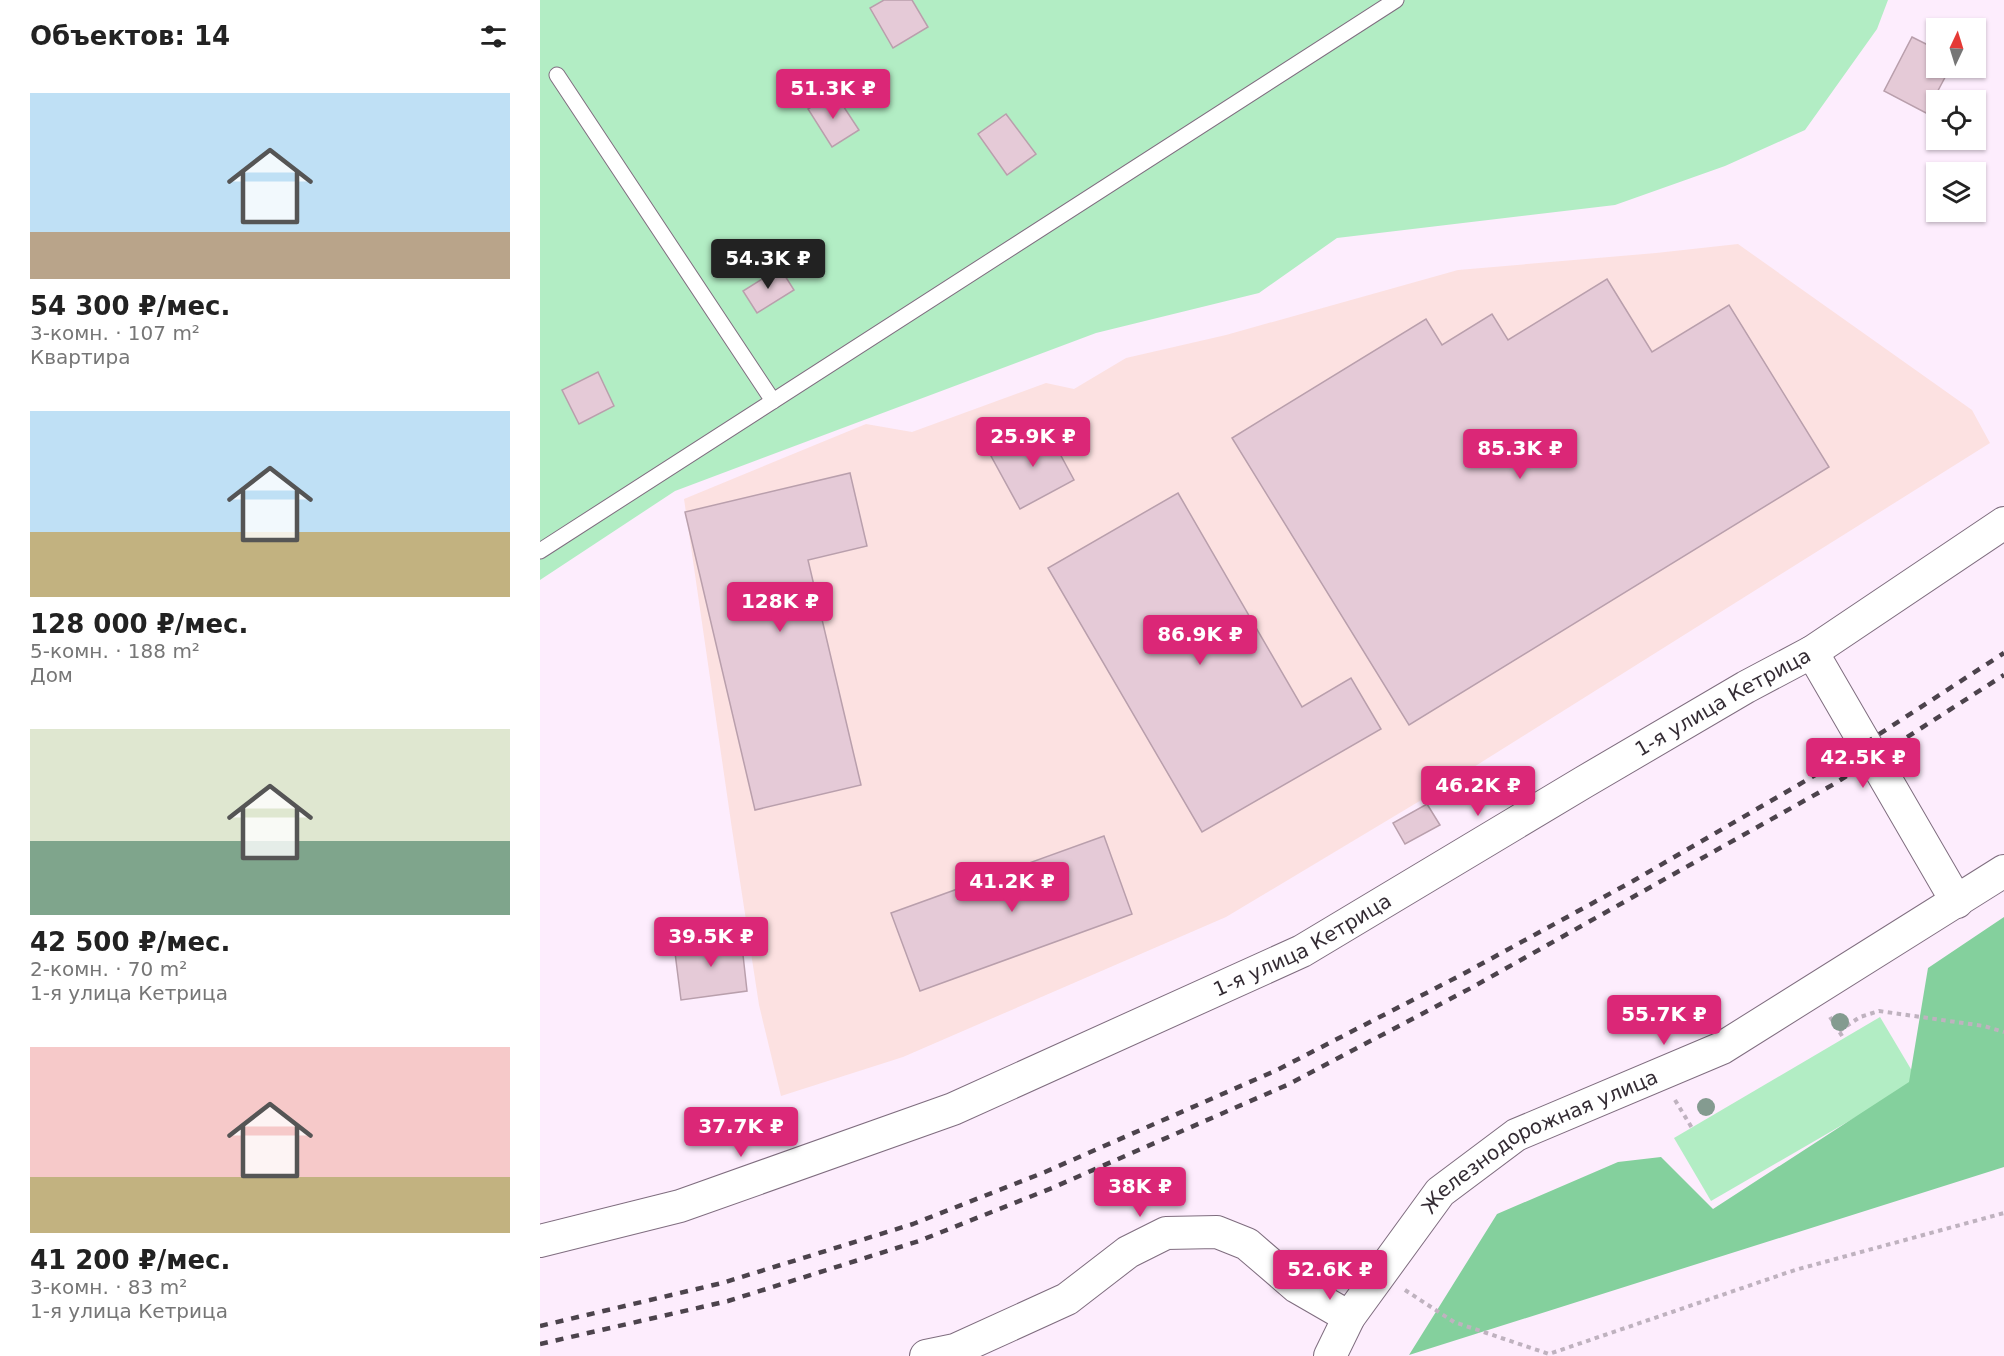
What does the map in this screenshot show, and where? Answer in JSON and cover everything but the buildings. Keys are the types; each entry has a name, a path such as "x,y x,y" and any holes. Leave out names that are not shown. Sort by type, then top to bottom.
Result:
{"street":[{"name":"1-я улица Кетрица","path":"540,1241 680,1206 952,1109 1302,951 1594,776 1812,652 2004,523"},
{"path":"1812,652 1957,902"},
{"name":"Железнодорожная улица","path":"1330,1356 1349,1317 1440,1192 1516,1134 1722,1048 2004,871"},
{"path":"926,1356 955,1350 1067,1299 1128,1252 1166,1233 1217,1233 1247,1244 1298,1287 1349,1317"}],"lane":[{"path":"540,551 1396,0"},
{"path":"557,75 773,401"}],"path":[{"path":"1839,1031 1860,1017 1879,1011 1984,1026 2004,1032"},
{"path":"1827,1012 1844,1039"},
{"path":"1671,1094 1692,1128"},
{"path":"1379,1274 1454,1322 1550,1354 1795,1270 2004,1214"}],"shaded area":[{"path":"1738,244 1972,410 1990,443 1418,802 1226,917 903,1057 781,1096 759,1005 684,499 866,424 912,432 1046,383 1074,389 1126,358 1226,335 1458,270"}],"green space":[{"path":"540,0 1888,0 1877,29 1805,130 1725,166 1615,205 1337,238 1259,293 1096,333 675,491 540,580"},
{"path":"2004,917 2004,1167 1409,1355 1497,1214 1618,1162 1661,1157 1713,1209 1909,1082 1928,968"},
{"path":"1880,1017 1918,1081 1711,1201 1674,1138"}],"railway":[{"path":"540,1326 722,1283 913,1224 1045,1172 1277,1070 1463,974 1633,881 1824,770 2004,653"},
{"path":"540,1344 728,1301 919,1241 1052,1188 1287,1085 1471,988 1834,784 2004,675"}]}
